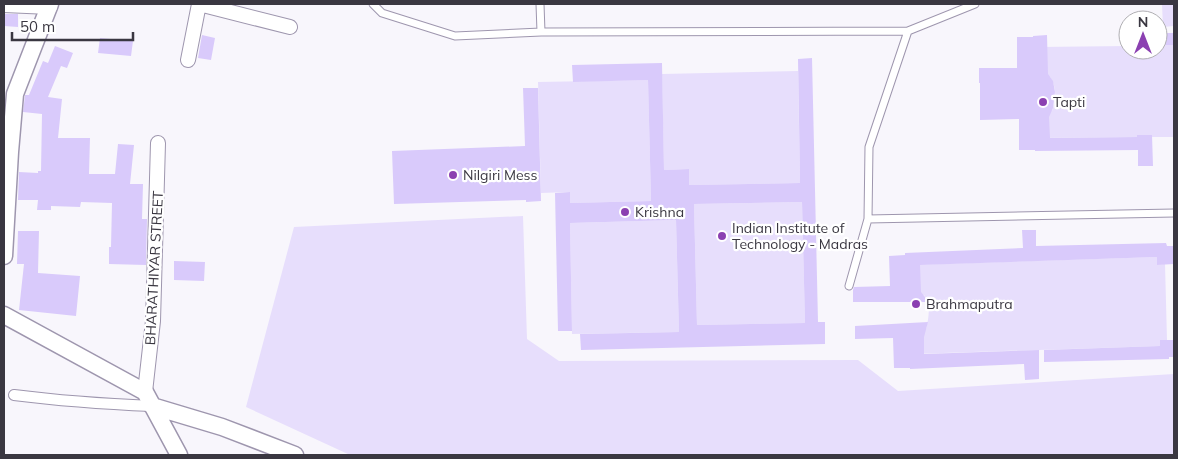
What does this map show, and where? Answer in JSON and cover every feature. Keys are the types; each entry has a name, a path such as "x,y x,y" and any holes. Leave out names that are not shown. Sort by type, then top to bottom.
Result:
{"street":[{"path":"188,60 199,4 290,28"},
{"path":"4,5 50,5 16,94 10,152 4,256"},
{"name":"BHARATHIYAR STREET","path":"148,399 154,321 158,143"},
{"path":"4,315 148,399 295,455"},
{"path":"14,394 66,402 100,404 148,399"},
{"path":"148,399 179,455"}],"lane":[{"path":"374,4 382,13 455,36 541,32 908,31 975,4"},
{"path":"540,4 541,32"},
{"path":"849,286 868,218 870,147 908,31"},
{"path":"868,218 1174,213"}],"shaded area":[{"path":"1162,4 1174,4 1174,26 1168,27 1168,10 1162,10"},
{"path":"1168,45 1174,45 1174,137 1137,135 1137,137 1038,138 1038,119 1049,118 1049,111 1052,111 1055,94 1054,85 1050,77 1048,77 1038,47 1118,46 1118,60 1168,60"},
{"path":"798,71 800,183 689,185 689,169 664,170 662,74"},
{"path":"648,80 651,201 570,203 569,192 541,193 538,82"},
{"path":"802,202 805,323 697,325 694,204"},
{"path":"523,216 527,339 559,361 858,360 898,391 1174,374 1174,455 350,455 246,407 294,227"},
{"path":"676,220 679,332 572,334 570,223"},
{"path":"1157,257 1157,265 1165,264 1167,340 1160,340 1160,346 913,354 923,329 926,329 929,311 928,303 924,295 921,295 911,265"}],"building":[{"path":"4,14 18,14 18,27 4,26"},
{"path":"1168,33 1174,33 1174,45 1168,45"},
{"path":"202,35 215,38 211,60 198,58"},
{"name":"Tapti","path":"1047,35 1048,74 1053,81 1055,92 1053,108 1049,117 1050,138 1137,137 1137,135 1152,135 1153,166 1138,166 1138,150 1019,150 1019,119 980,120 979,68 1017,68 1017,37"},
{"path":"100,38 133,41 131,56 98,53"},
{"path":"55,46 73,53 67,68 61,66 48,97 62,99 58,138 90,138 89,174 115,174 118,144 134,145 130,184 143,184 142,219 147,219 146,265 109,264 112,203 81,202 80,207 51,206 51,210 37,210 38,200 18,200 19,172 38,173 38,171 41,171 42,114 23,112 25,95 29,95 43,61 48,63"},
{"name":"Krishna","path":"812,58 818,322 825,322 825,344 581,350 580,334 679,332 676,220 570,223 572,331 558,331 555,193 570,192 570,203 651,201 648,80 573,82 572,65 662,63 664,170 689,169 689,185 800,183 798,59","holes":["802,202 805,323 697,325 694,204"]},
{"name":"Nilgiri Mess","path":"523,88 538,88 541,201 394,204 392,151 525,146"},
{"path":"1022,230 1036,230 1036,246 1166,243 1167,246 1174,246 1174,264 1157,265 1157,257 920,265 921,292 929,302 853,302 854,287 890,286 889,256 905,255 905,253 1023,248"},
{"path":"18,231 39,231 38,273 80,276 76,316 19,310 24,264 17,264"},
{"path":"174,261 205,262 204,281 174,280"},
{"path":"928,322 924,337 924,354 1039,350 1039,379 1025,380 1024,364 894,368 893,338 855,339 855,326"},
{"path":"1160,340 1174,340 1174,357 1169,357 1169,359 1044,362 1044,350 1160,346"}],"place":[{"name":"Tapti","path":"1043,102"},
{"name":"Nilgiri Mess","path":"453,175"},
{"name":"Krishna","path":"625,212"},
{"name":"Indian Institute of Technology - Madras","path":"722,236"},
{"name":"Brahmaputra","path":"916,304"}]}
